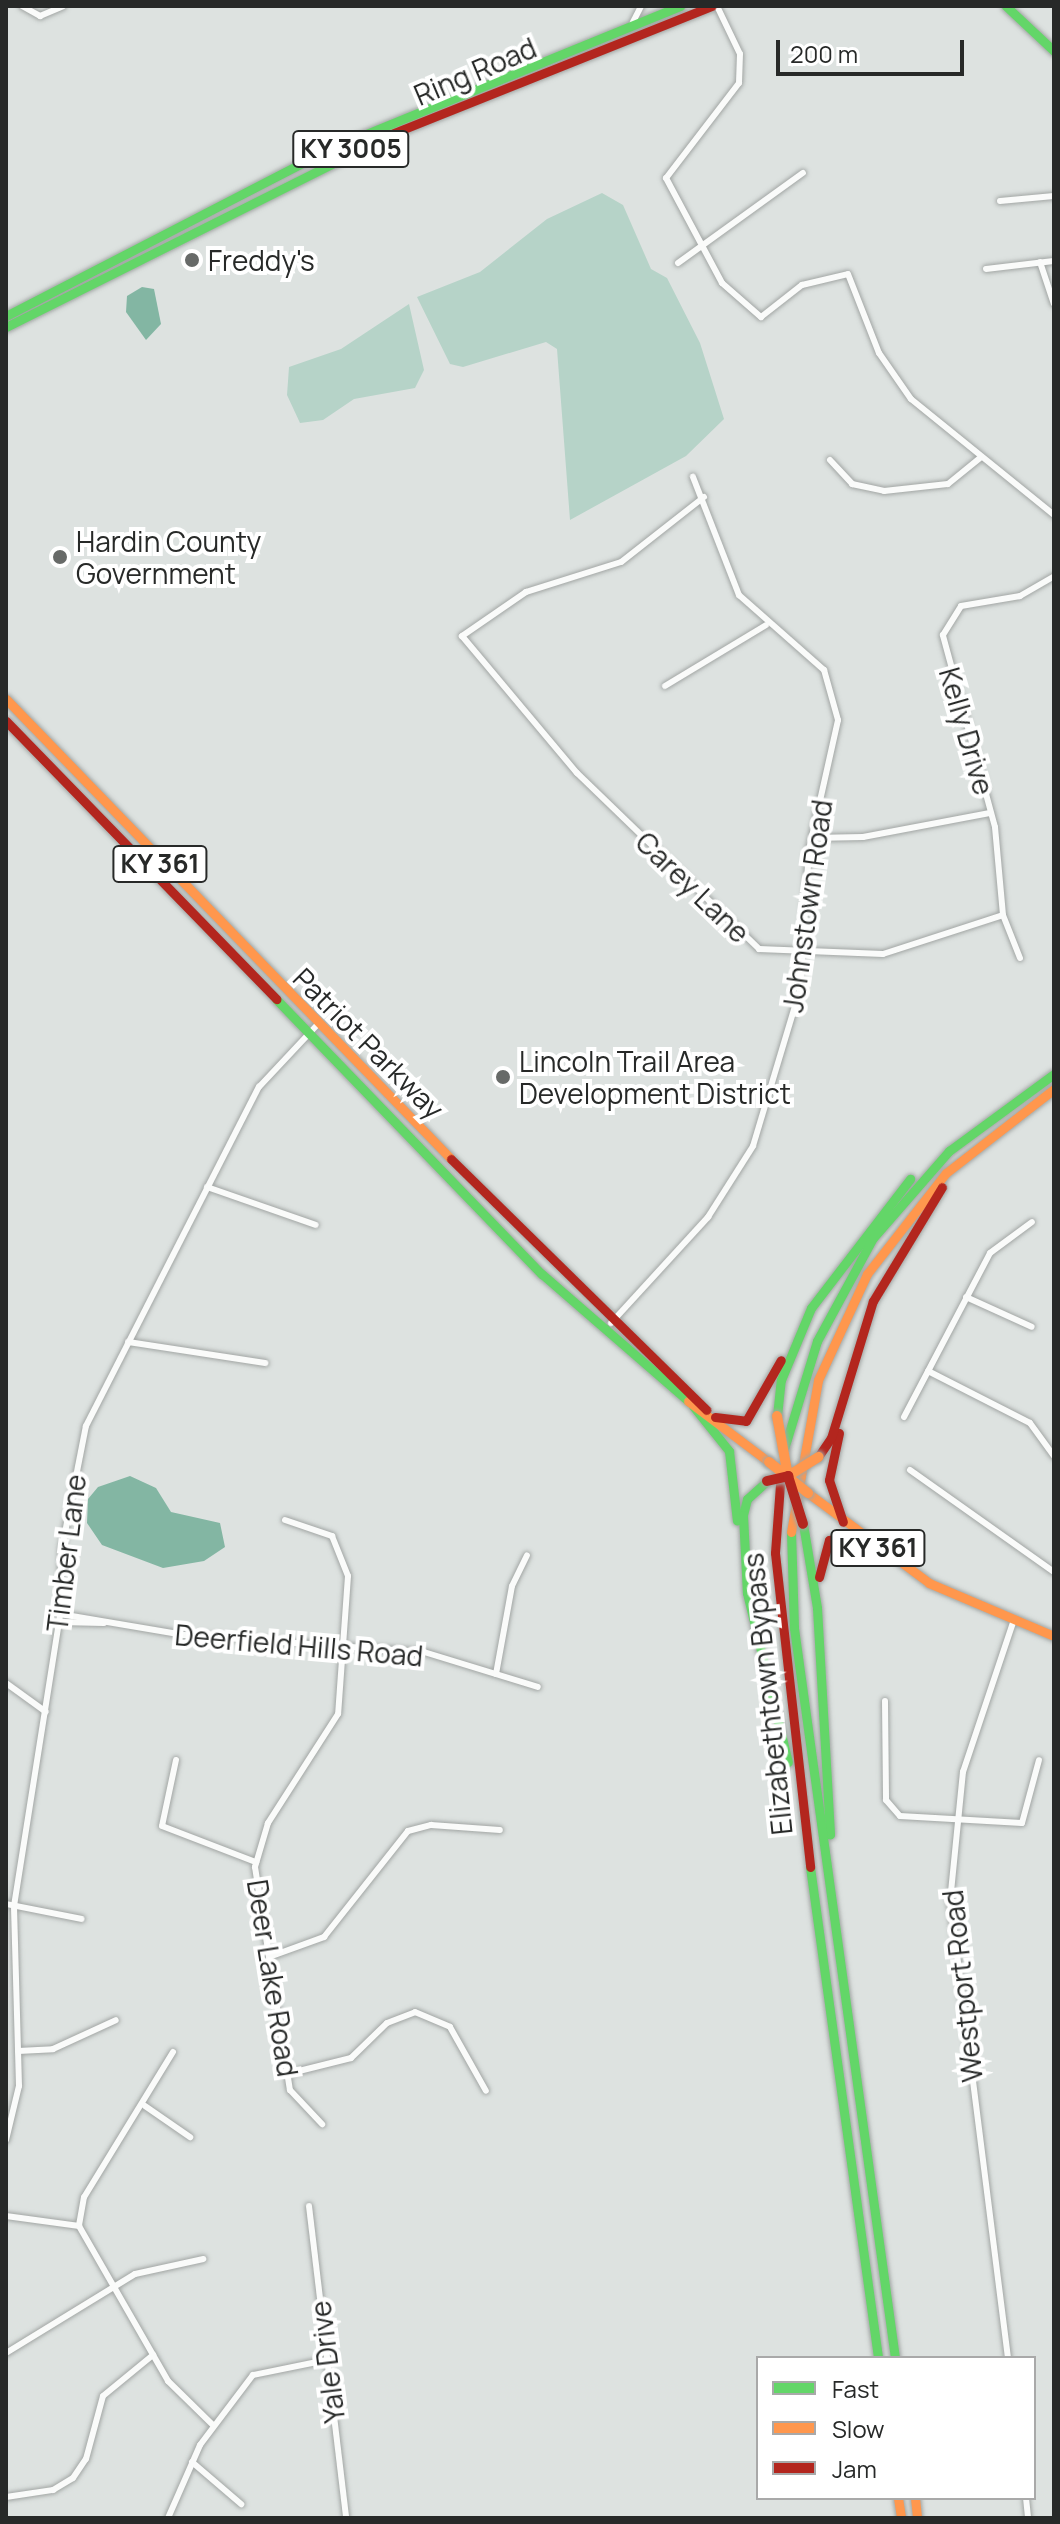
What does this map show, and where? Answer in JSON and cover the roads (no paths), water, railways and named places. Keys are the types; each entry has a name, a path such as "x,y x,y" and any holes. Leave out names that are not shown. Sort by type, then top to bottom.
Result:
{"main road":[{"name":"Ring Road","path":"6,316 332,148 633,22 680,6"},
{"name":"Ring Road","path":"6,327 338,155 715,6"},
{"path":"1006,6 1054,51"},
{"name":"Patriot Parkway","path":"6,699 317,1025 614,1320 710,1414 843,1522"},
{"name":"Patriot Parkway","path":"6,721 307,1035 605,1330 693,1406 710,1414"},
{"name":"Elizabethtown Bypass","path":"878,2356 775,1579 783,1454 808,1362 848,1278 901,1201 966,1135 1054,1074"},
{"name":"Elizabethtown Bypass","path":"895,2356 790,1587 789,1528 803,1432 827,1355 867,1274 962,1158 1054,1089"},
{"path":"710,1414 734,1424 758,1408 811,1308 892,1198 966,1135"},
{"path":"747,1593 743,1515 747,1499 767,1481 788,1476 818,1457 894,1257 962,1158"},
{"path":"811,1308 781,1380 777,1416 788,1476 803,1524 817,1608 832,1902"},
{"path":"843,1522 829,1480 845,1388"},
{"path":"693,1406 732,1461 747,1593 820,1935"},
{"name":"KY 361","path":"843,1522 929,1583 1014,1620"},
{"path":"817,1608 829,1540 860,1535"},
{"path":"1014,1620 1054,1636"}],"street":[{"path":"22,6 40,16 63,6"},
{"path":"633,22 641,6"},
{"path":"715,6 740,54 739,83 666,178 727,289 761,317 802,285 848,274 896,380 980,458 1054,515"},
{"path":"678,263 803,173"},
{"path":"1000,201 1054,196"},
{"path":"986,269 1054,261"},
{"path":"1040,262 1054,304"},
{"path":"830,460 852,484 884,491 948,484 980,458"},
{"name":"Johnstown Road","path":"605,1330 744,1169 800,989 812,838 837,731 837,698 817,662 766,625 733,583 704,497 693,477"},
{"name":"Carey Lane","path":"704,497 634,554 526,592 462,636 577,773 746,939 767,952 883,954 1003,915"},
{"name":"Kelly Drive","path":"1020,958 1003,915 990,813 944,627 961,606 1020,596 1054,576"},
{"path":"665,686 766,625"},
{"path":"812,838 863,837 990,813"},
{"name":"Timber Lane","path":"6,2140 15,2116 18,2051 10,1905 46,1712 60,1618 62,1548 78,1456 128,1342 259,1087 317,1025"},
{"path":"207,1187 316,1225"},
{"path":"904,1417 994,1247 1032,1222"},
{"path":"966,1297 1032,1327"},
{"path":"128,1342 265,1363"},
{"path":"928,1371 1030,1423 1054,1456"},
{"path":"910,1470 1054,1572"},
{"name":"Deer Lake Road","path":"285,1520 319,1527 342,1550 345,1648 335,1721 268,1823 256,1862 287,2074 296,2104 322,2124"},
{"path":"496,1674 512,1586 527,1555"},
{"name":"Deerfield Hills Road","path":"60,1618 345,1648 424,1652 538,1687"},
{"name":"Westport Road","path":"1008,2356 951,1922 956,1817 974,1731 1014,1620"},
{"path":"6,1683 46,1712"},
{"path":"885,1701 888,1807 900,1816 1022,1823 1039,1760"},
{"path":"176,1760 162,1826 256,1862"},
{"path":"269,1957 324,1937 408,1831 431,1825 500,1830"},
{"path":"10,1905 82,1919"},
{"path":"287,2074 351,2058 387,2023 415,2012 450,2027 486,2091"},
{"path":"18,2051 53,2049 116,2020"},
{"path":"173,2052 145,2106 84,2197 79,2226 177,2394 213,2425"},
{"path":"145,2106 190,2137"},
{"name":"Yale Drive","path":"309,2206 346,2518"},
{"path":"6,2216 79,2226"},
{"path":"6,2353 112,2287 144,2271 203,2259"},
{"path":"6,2497 53,2490 78,2473 103,2396 153,2355"},
{"path":"168,2518 192,2462 213,2425 260,2370 327,2360"},
{"path":"192,2462 241,2504"}],"place":[{"name":"Freddy's","path":"192,260"},
{"name":"Hardin County Government","path":"60,557"},
{"name":"Lincoln Trail Area Development District","path":"503,1077"}]}
